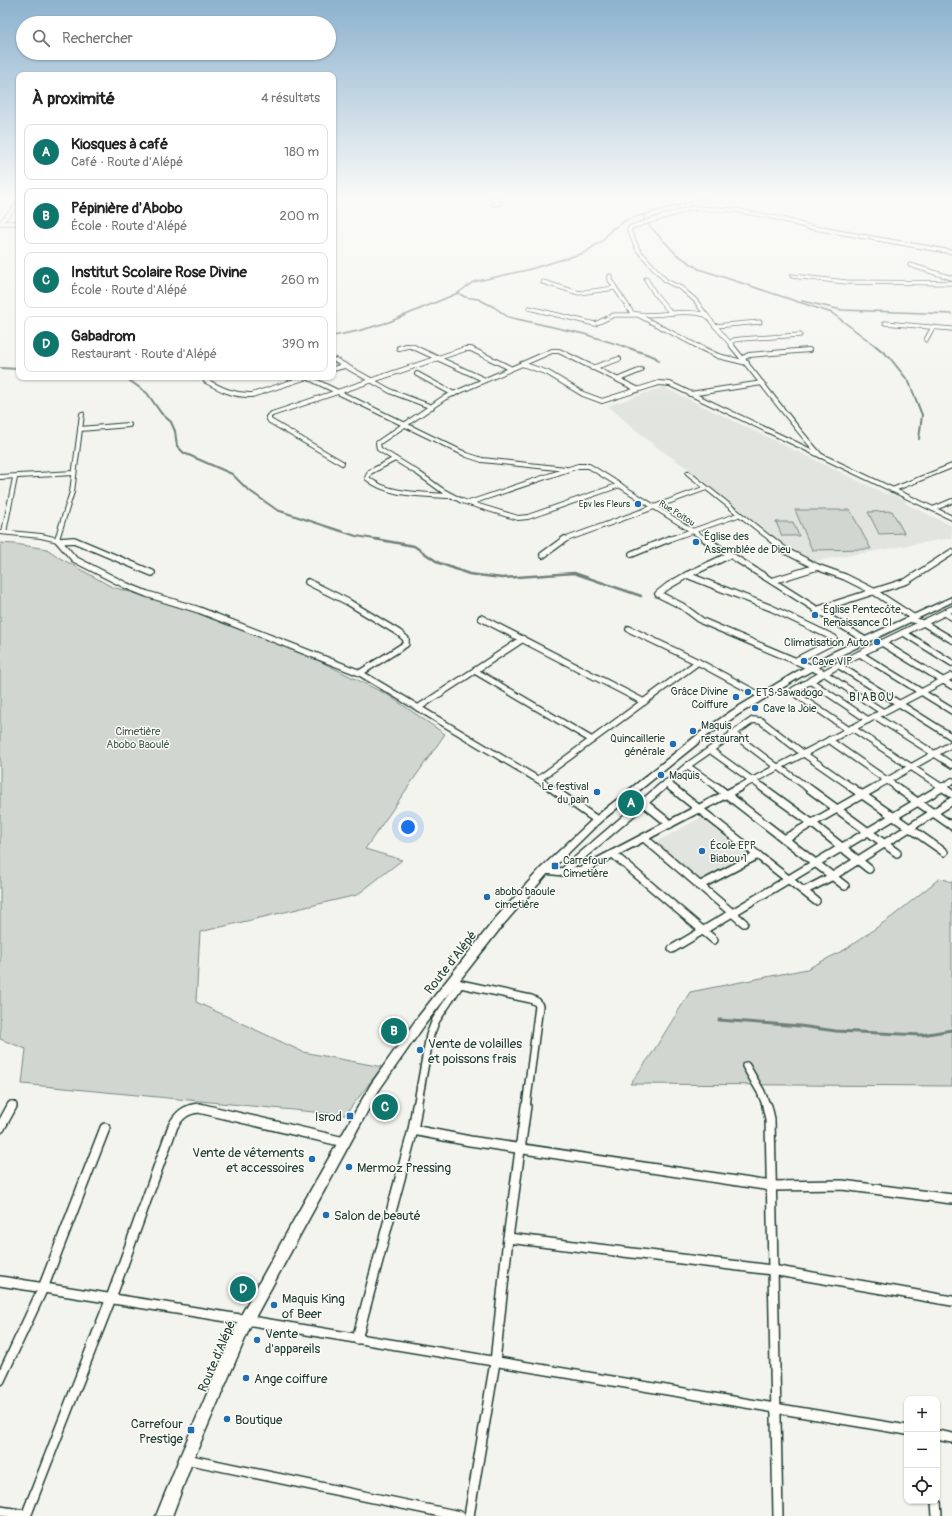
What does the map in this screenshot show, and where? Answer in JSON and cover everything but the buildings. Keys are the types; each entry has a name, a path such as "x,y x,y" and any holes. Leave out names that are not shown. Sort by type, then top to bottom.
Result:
{"main road":[{"name":"Route d'Alépé","path":"164,1516 186,1459 246,1320 308,1204 375,1087 422,1020 456,983 495,927 545,870 597,820 704,734 760,696 810,668 864,640 952,599"}],"street":[{"path":"655,268 664,280 680,288 704,309 715,326 747,363 794,426 821,456"},
{"path":"919,268 952,278"},
{"path":"610,276 610,280 632,313 712,353 747,363"},
{"path":"792,276 846,282 952,283"},
{"path":"646,279 655,294 671,313"},
{"path":"543,282 579,293 615,288"},
{"path":"529,308 591,323 602,321 614,315 653,316 688,312 706,314"},
{"path":"715,326 760,322"},
{"path":"884,323 952,329"},
{"path":"926,340 933,327"},
{"path":"730,343 734,340 741,339 800,335"},
{"path":"399,348 417,348 485,380"},
{"path":"342,463 270,421 268,417 272,414 468,348 510,368"},
{"path":"743,358 749,355 809,350"},
{"path":"620,485 528,517 518,518 469,503 453,496 379,449 378,443 454,394 510,368 547,353 559,351 637,389"},
{"path":"592,368 619,359"},
{"path":"336,361 392,392 432,407"},
{"path":"522,364 548,373 596,400 607,400 637,389 664,383 952,518"},
{"path":"336,368 344,366"},
{"path":"619,379 641,370"},
{"path":"417,374 454,394"},
{"path":"206,381 232,395 245,396 298,380"},
{"path":"313,380 467,455 482,460 570,469"},
{"path":"690,394 762,383"},
{"path":"58,540 72,492 82,414"},
{"path":"80,429 129,425"},
{"path":"395,459 370,472 367,478 370,483 405,493 453,496"},
{"name":"Rue Poitou","path":"469,503 570,469 584,465 589,466 864,640"},
{"path":"892,490 952,466"},
{"path":"0,477 14,478 74,473"},
{"path":"688,473 738,515 786,551 817,567 845,577 873,592 911,618 925,624 952,640"},
{"path":"14,478 2,532 58,540 74,540 152,573"},
{"path":"543,555 567,538 654,508 706,488"},
{"path":"933,509 952,501"},
{"path":"632,554 690,530 738,515"},
{"path":"58,540 74,559 127,586 147,594 199,610 360,673 539,779 597,820"},
{"path":"816,610 907,581 952,552"},
{"path":"730,556 687,575 668,586 658,594 682,606 702,621 824,673 883,712"},
{"path":"772,581 817,567"},
{"path":"687,575 770,608 834,638 834,642 795,661"},
{"path":"308,582 348,602 399,633 406,639 406,644 400,649 360,673"},
{"path":"952,610 838,665 794,690 794,692 952,794"},
{"path":"945,613 952,617"},
{"path":"481,618 644,702"},
{"path":"629,629 698,662 760,696"},
{"path":"904,633 952,663"},
{"path":"418,708 523,639"},
{"path":"882,643 952,686"},
{"path":"860,654 952,712"},
{"path":"539,779 698,662"},
{"path":"838,665 952,737"},
{"path":"475,671 592,740"},
{"path":"545,870 563,872 582,870 952,676"},
{"path":"810,681 868,720"},
{"path":"876,716 952,765"},
{"path":"563,872 615,825 644,803 687,766 732,733 753,720 761,721 893,818 944,852"},
{"path":"732,733 897,853"},
{"path":"829,740 952,826"},
{"path":"784,839 888,782 952,744"},
{"path":"710,750 813,824 869,868"},
{"path":"687,766 727,794 846,886"},
{"path":"672,949 918,803 952,781"},
{"path":"666,783 816,901"},
{"path":"804,891 833,876 883,844 910,829 952,801"},
{"path":"644,803 670,824"},
{"path":"644,838 744,924"},
{"path":"613,854 714,940"},
{"path":"700,886 758,855"},
{"path":"356,1339 413,1130 430,1035 436,1020 456,983 531,999 537,1002 539,1006 508,1238 495,1362 469,1516"},
{"path":"746,1066 769,1109 770,1119 778,1516"},
{"path":"0,1128 12,1105"},
{"path":"0,1511 26,1516 111,1298 173,1126 178,1116 191,1108 198,1108 344,1142"},
{"path":"0,1380 43,1288 105,1128"},
{"path":"413,1130 470,1142 521,1148 771,1186 842,1185 952,1199"},
{"path":"508,1238 772,1270 952,1301"},
{"path":"0,1281 246,1320 776,1410 904,1430"},
{"path":"940,1436 952,1438"},
{"path":"186,1459 460,1516"},
{"path":"936,1504 937,1516"}],"shaded area":[{"path":"663,387 886,494 889,493 905,500 907,502 905,503 952,526 952,538 810,562 789,551 687,468 651,443 608,406"},
{"name":"École EPP Biabou 1","path":"702,817 753,857 702,886 652,844"}],"green space":[{"path":"795,510 850,510 871,549 812,550"},
{"path":"892,511 904,533 879,534 868,512"},
{"path":"776,522 793,522 799,536 782,536"},
{"name":"Cimetière Abobo Baoulé","path":"0,543 47,549 60,558 112,587 189,608 287,645 388,695 445,734 365,849 402,860 357,895 200,932 196,1002 303,1052 382,1067 345,1115 22,1084 26,1049 0,1039"},
{"path":"940,878 952,882 952,1086 630,1084 651,1055 690,992 807,969 846,949 893,916"}],"waterway":[{"path":"458,293 473,282 535,268"},
{"path":"697,268 832,313 877,347"},
{"path":"336,335 389,322 458,293"},
{"path":"458,293 465,297 478,299 494,307 508,317 584,334 625,347"},
{"path":"802,301 842,310 952,314"},
{"path":"876,346 890,358 909,382 922,415 919,439"},
{"path":"625,347 655,357 659,361"},
{"path":"0,368 16,369"},
{"path":"129,380 147,393 161,413 171,422 175,431 177,446 184,453 232,474 247,489 277,510 356,536 377,539"},
{"path":"377,539 414,546 439,563 469,574 502,578 574,573 641,596"},
{"path":"719,1020 800,1026 836,1031 922,1035 952,1030"}],"place":[{"name":"Epv les Fleurs","path":"638,504"},
{"name":"Église des Assemblée de Dieu","path":"696,542"},
{"name":"Église Pentecôte Renaissance CI","path":"815,615"},
{"name":"Climatisation Auto","path":"877,642"},
{"name":"Cave VIP","path":"804,661"},
{"name":"ETS Sawadogo","path":"748,692"},
{"name":"Grâce Divine Coiffure","path":"736,697"},
{"name":"Cave la Joie","path":"755,708"},
{"name":"Maquis restaurant","path":"693,731"},
{"name":"Quincaillerie générale","path":"673,744"},
{"name":"Maquis","path":"661,775"},
{"name":"Le festival du pain","path":"597,792"},
{"name":"Kiosques à café","path":"631,803"},
{"name":"École EPP Biabou 1","path":"702,851"},
{"name":"Carrefour Cimetière","path":"555,866"},
{"name":"abobo baoule cimetière","path":"487,897"},
{"name":"Pépinière d'Abobo","path":"394,1031"},
{"name":"Vente de volailles et poissons frais","path":"420,1050"},
{"name":"Institut Scolaire Rose Divine","path":"385,1107"},
{"name":"Isrod","path":"350,1116"},
{"name":"Vente de vêtements et accessoires","path":"312,1159"},
{"name":"Mermoz Pressing","path":"349,1167"},
{"name":"Salon de beauté","path":"326,1215"},
{"name":"Gabadrom","path":"243,1289"},
{"name":"Maquis King of Beer","path":"274,1305"},
{"name":"Vente d'appareils","path":"257,1340"},
{"name":"Ange coiffure","path":"246,1378"},
{"name":"Boutique","path":"227,1419"},
{"name":"Carrefour Prestige","path":"191,1430"}],"district":[{"name":"BIABOU","path":"872,697"}]}
